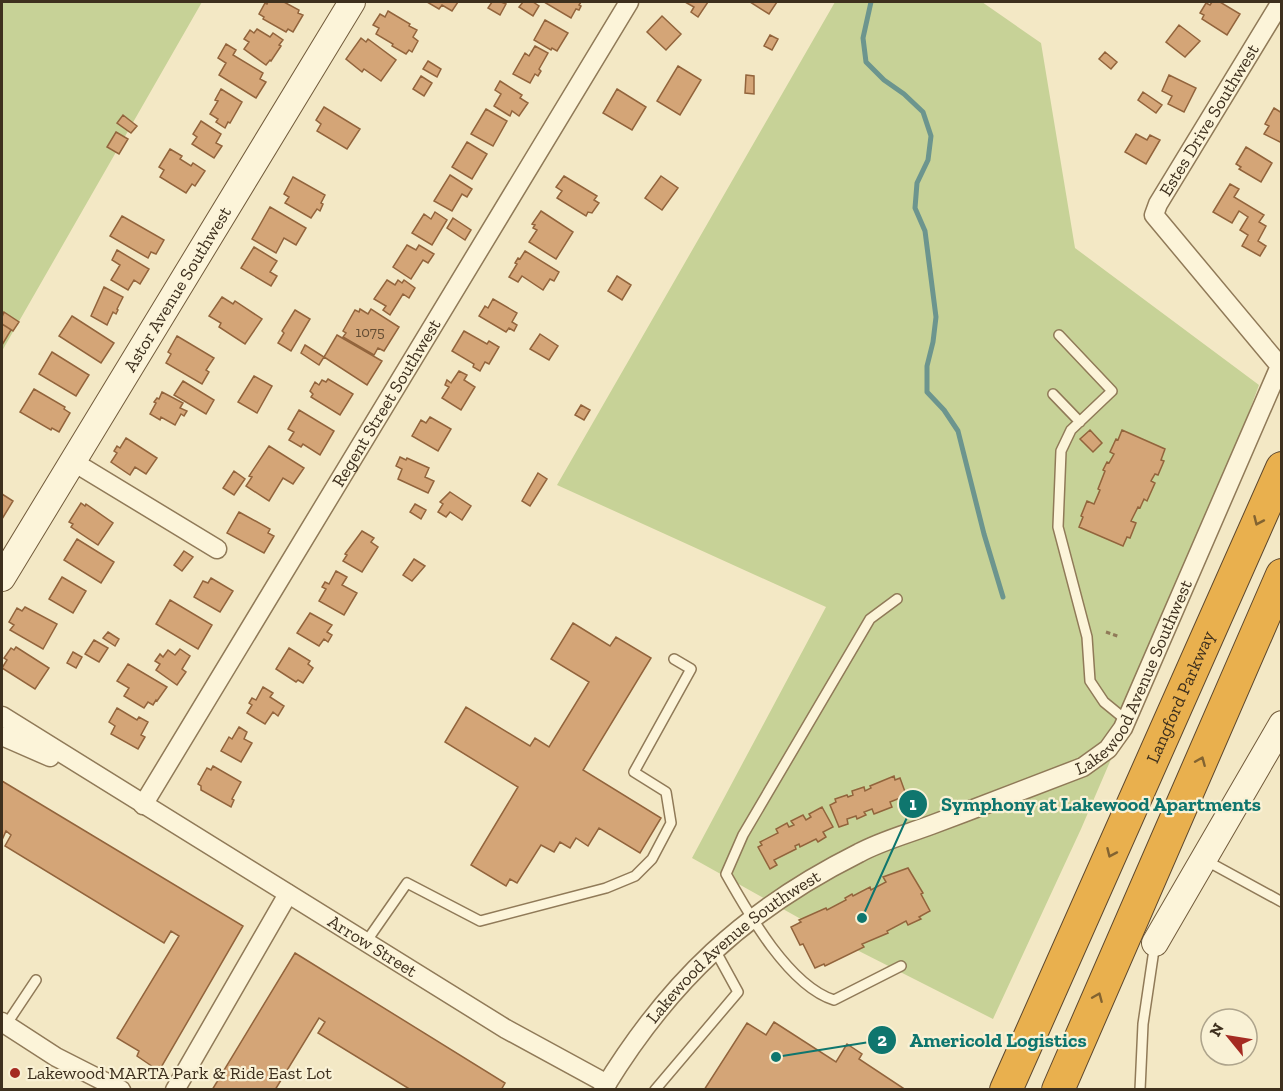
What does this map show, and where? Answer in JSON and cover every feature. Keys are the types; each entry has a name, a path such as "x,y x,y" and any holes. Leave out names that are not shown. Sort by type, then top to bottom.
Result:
{"highway":[{"name":"Langford Parkway","path":"1006,1089 1281,468"},
{"path":"1058,1089 1281,575"}],"street":[{"name":"Astor Avenue Southwest","path":"2,578 352,2"},
{"name":"Regent Street Southwest","path":"142,805 629,2"},
{"name":"Estes Drive Southwest","path":"1260,343 1154,215 1281,2"},
{"name":"Lakewood Avenue Southwest","path":"605,1087 641,1031 684,979 732,933 786,893 861,852 1083,767 1108,749 1126,720 1280,366 1260,343"},
{"path":"72,461 217,549"},
{"path":"2,716 104,781"},
{"path":"1155,943 1281,724"},
{"path":"2,736 104,781"},
{"name":"Arrow Street","path":"104,781 506,1029 605,1087"},
{"path":"174,1089 288,894"},
{"path":"3,1027 56,1057 121,1089"}],"lane":[{"path":"1059,334 1112,391 1071,430 1061,451 1058,527 1087,637 1090,681 1104,702 1126,720"},
{"path":"1053,394 1080,422"},
{"path":"897,599 870,619 743,835 726,874 752,919 793,972 818,994 834,1000 901,966"},
{"path":"366,942 407,883 480,921 606,888 635,876 652,859 671,823 666,792 634,771 691,669 674,659"},
{"path":"1203,858 1281,902"},
{"path":"1142,1088 1143,1023 1155,943"},
{"path":"655,1089 738,992 715,950"},
{"path":"3,1027 36,980"}],"path":[{"path":"1107,632 1120,637"}],"green space":[{"path":"2,2 202,2 2,351"},
{"path":"835,2 982,2 1041,43 1075,248 1259,385 1179,601 1081,829 993,1019 849,946 692,858 826,607 557,485"}],"building":[{"path":"268,2 284,2 299,10 298,13 303,15 293,32 288,29 286,32 263,19 264,17 259,14"},
{"path":"427,2 458,2 452,11 442,5 439,9"},
{"path":"492,2 506,4 500,15 488,8"},
{"path":"523,2 533,2 539,6 533,16 519,7"},
{"path":"544,2 581,2 579,5 581,6 579,10 576,9 571,18"},
{"path":"685,2 708,2 698,17 691,12 694,7"},
{"path":"750,2 777,2 769,14"},
{"path":"1212,2 1220,2 1240,14 1227,35 1202,19 1204,15 1200,13 1206,3 1210,5"},
{"path":"388,11 417,30 413,37 418,41 412,52 409,50 406,54 376,34 379,28 373,25 380,14 385,17"},
{"path":"662,16 681,34 666,50 647,32"},
{"path":"545,20 568,33 557,51 534,40"},
{"path":"1179,25 1200,41 1185,57 1166,42"},
{"path":"257,29 270,37 273,33 283,40 271,61 266,65 244,49 249,42 244,39 250,30 254,33"},
{"path":"770,35 778,39 772,50 764,46"},
{"path":"361,38 366,42 368,39 396,60 381,81 364,69 362,72 346,59"},
{"path":"226,44 236,50 233,55 263,73 260,79 266,82 256,98 219,75 226,63 218,58"},
{"path":"535,46 548,53 539,69 541,71 538,76 535,74 530,83 513,74 525,53 529,56"},
{"path":"1105,52 1117,62 1111,69 1099,59"},
{"path":"428,61 441,69 437,77 423,69"},
{"path":"678,66 701,80 680,115 657,101"},
{"path":"746,75 754,76 754,94 745,93"},
{"path":"1169,75 1196,88 1184,112 1168,104 1172,96 1162,91"},
{"path":"421,76 432,83 424,96 413,89"},
{"path":"500,81 522,95 520,98 528,103 519,116 512,111 510,116 494,106 501,94 495,90"},
{"path":"221,89 242,102 225,128 216,122 218,119 210,114 218,101 215,100"},
{"path":"617,89 646,107 632,130 603,113"},
{"path":"1143,92 1162,105 1156,113 1138,100"},
{"path":"324,107 360,129 347,149 317,131 321,124 316,120"},
{"path":"1274,108 1282,113 1282,143 1264,134 1269,126 1265,124"},
{"path":"486,109 507,121 493,146 471,134"},
{"path":"123,115 137,126 131,133 117,123"},
{"path":"201,121 221,134 216,143 222,146 214,158 192,144 197,137 193,134"},
{"path":"116,132 128,139 119,154 107,147"},
{"path":"1136,134 1147,140 1150,135 1160,140 1146,164 1125,152"},
{"path":"467,142 487,154 472,179 452,167"},
{"path":"1246,147 1272,163 1261,182 1239,169 1241,167 1236,164"},
{"path":"170,149 182,156 180,159 191,166 193,163 205,171 195,186 192,184 186,193 160,177 164,170 159,167"},
{"path":"450,175 472,189 467,197 462,194 452,211 434,201"},
{"path":"564,176 597,196 594,200 599,203 592,213 588,212 586,216 557,198 562,191 556,187"},
{"path":"661,176 678,188 662,210 645,198"},
{"path":"293,177 325,195 320,211 317,209 311,218 285,203 289,197 284,194"},
{"path":"1230,184 1239,189 1234,197 1264,215 1259,222 1266,226 1258,241 1266,246 1260,256 1242,246 1248,235 1240,230 1248,217 1239,211 1232,223 1213,212"},
{"path":"270,207 306,228 296,245 284,238 276,253 252,239"},
{"path":"541,211 573,232 556,259 529,242 537,230 532,224"},
{"path":"435,212 447,220 432,245 412,233 424,214 431,219"},
{"path":"122,216 164,240 156,254 151,252 148,258 110,236"},
{"path":"453,218 471,230 465,240 447,228"},
{"path":"407,245 416,250 419,245 434,254 428,263 423,260 411,279 393,267"},
{"path":"254,247 277,261 270,272 277,276 271,286 241,268"},
{"path":"117,250 149,269 140,284 134,280 128,290 111,280 120,265 112,260"},
{"path":"525,251 559,272 554,281 550,279 543,290 522,276 518,282 509,277 518,258 520,259"},
{"path":"617,276 631,285 622,300 608,291"},
{"path":"387,280 395,285 398,280 402,283 404,280 415,288 409,298 403,294 390,315 383,310 386,306 374,299"},
{"path":"104,287 123,297 116,314 113,312 107,325 91,316"},
{"path":"222,297 233,304 235,301 262,319 245,344 219,327 221,323 209,316"},
{"path":"493,299 517,313 512,322 517,325 514,331 509,328 506,332 479,316 485,306 488,308"},
{"path":"360,309 368,314 371,309 399,327 384,351 378,348 374,355 343,337 346,333 343,331 355,310 359,312"},
{"path":"295,310 310,319 291,351 278,343 284,333 282,331"},
{"path":"4,312 19,322 13,331 2,324"},
{"path":"72,316 114,343 101,363 59,336"},
{"path":"2,324 11,330 2,345"},
{"path":"464,331 487,344 489,341 499,347 489,364 485,362 480,371 473,367 474,364 452,351"},
{"path":"540,334 558,346 549,360 530,349"},
{"path":"337,335 382,361 367,385 324,357"},
{"path":"177,336 214,358 206,370 209,372 202,384 166,363 171,354 168,352"},
{"path":"305,345 324,357 319,365 301,353"},
{"path":"52,352 89,375 76,396 39,374"},
{"path":"459,371 467,375 464,380 475,387 461,410 442,398 449,387 445,385 447,380 451,383"},
{"path":"254,376 272,386 257,413 238,402"},
{"path":"328,379 353,394 340,415 311,397 313,394 310,391 315,382 319,385 322,380 326,382"},
{"path":"183,381 214,400 206,414 174,395"},
{"path":"34,389 65,407 64,409 70,413 59,432 52,428 51,430 20,412"},
{"path":"162,392 183,403 180,408 187,411 184,416 181,414 175,425 150,414 156,403 154,402 157,398 159,399"},
{"path":"581,405 590,410 584,420 575,415"},
{"path":"299,410 334,431 320,455 303,444 301,447 289,440 294,432 288,429"},
{"path":"430,417 451,429 438,451 412,436 421,420 426,423"},
{"path":"1090,430 1102,443 1093,452 1080,439"},
{"path":"1122,430 1165,449 1161,460 1164,461 1158,475 1155,474 1151,481 1155,483 1147,501 1144,499 1140,508 1138,507 1131,521 1136,523 1130,538 1127,537 1123,546 1079,527 1087,501 1094,504 1100,490 1098,489 1105,471 1103,470 1114,454 1110,452"},
{"path":"126,438 157,458 146,474 135,467 130,475 111,462 117,453 114,451 117,446 120,448"},
{"path":"269,446 304,468 293,484 283,478 269,501 246,486 252,477 249,476"},
{"path":"400,457 429,468 425,477 434,481 428,493 398,479 402,469 396,466"},
{"path":"234,471 245,479 234,495 223,488"},
{"path":"538,473 547,479 530,506 522,501"},
{"path":"450,492 471,506 462,520 450,512 446,517 438,512 443,504 440,502"},
{"path":"2,494 13,501 2,519"},
{"path":"81,503 85,506 86,504 113,523 98,545 71,527 73,524 69,522"},
{"path":"415,504 426,510 421,519 410,512"},
{"path":"239,512 270,529 268,533 274,536 264,553 227,533"},
{"path":"362,531 374,538 371,542 378,547 362,572 343,561 347,555 345,554"},
{"path":"77,539 114,562 101,583 64,560"},
{"path":"184,551 193,557 182,571 174,565"},
{"path":"414,559 425,566 412,581 403,575"},
{"path":"336,571 347,577 342,585 357,593 344,615 319,601 326,589 322,587 325,582 329,584"},
{"path":"62,577 86,591 73,613 49,599"},
{"path":"211,578 233,591 220,612 194,597 203,581 208,583"},
{"path":"170,600 212,625 198,649 156,624"},
{"path":"25,607 57,624 43,649 10,630 14,625 9,622 17,608 22,611"},
{"path":"310,613 332,625 327,632 332,635 328,642 324,639 319,646 297,633"},
{"path":"573,623 610,646 616,637 651,658 583,770 661,818 640,853 599,828 588,846 576,838 570,848 560,842 554,852 541,845 517,883 510,879 506,886 471,865 518,787 445,742 466,707 530,746 535,738 549,747 589,682 551,659"},
{"path":"108,632 119,639 115,646 103,638"},
{"path":"94,640 108,648 99,662 85,654"},
{"path":"16,647 49,668 35,689 2,668 7,660 4,658 11,648 14,650"},
{"path":"289,648 310,661 308,664 313,668 303,683 298,680 296,682 276,669"},
{"path":"180,649 190,656 182,669 186,672 177,685 156,670 160,664 155,661 160,654 163,657 168,650 175,655"},
{"path":"73,652 82,657 76,668 67,663"},
{"path":"128,664 167,687 153,705 148,702 144,708 124,696 129,688 117,681"},
{"path":"263,687 273,693 270,697 284,706 278,716 273,712 265,724 247,713 252,705 249,703 252,698 256,700"},
{"path":"117,708 137,720 139,717 148,722 141,735 145,737 138,749 111,734 115,726 109,722"},
{"path":"239,727 247,732 244,739 252,743 241,762 221,751 229,737 232,739"},
{"path":"213,766 241,782 232,799 234,800 231,807 201,790 198,784 207,768 211,770"},
{"path":"894,776 895,780 900,778 908,800 901,803 900,798 890,802 892,807 874,814 872,809 864,812 866,815 857,819 856,816 847,819 848,824 839,827 830,805 836,802 835,799 853,795 852,791 864,787 865,791 871,788 870,786"},
{"path":"2,781 243,926 159,1071 137,1056 139,1051 117,1038 179,936 171,931 164,943 5,846 11,835 6,831 2,840"},
{"path":"822,807 833,827 823,832 826,837 818,842 816,839 800,847 799,844 795,846 796,849 774,860 777,865 770,869 758,847 762,845 760,842 778,833 776,829 787,823 789,827 794,825 791,821 803,815 806,820 811,817 809,814"},
{"path":"908,868 923,893 921,894 930,911 919,917 921,919 908,925 906,921 887,931 888,933 862,944 864,947 825,966 824,964 815,968 791,927 801,922 799,920 846,900 845,898 852,894 853,896 870,887 871,890 886,882 883,877"},
{"path":"295,953 505,1083 501,1090 411,1090 318,1033 325,1022 319,1018 275,1090 212,1090"},
{"path":"774,1022 836,1062 847,1044 862,1054 859,1059 906,1090 704,1090 747,1023 766,1035"}],"waterway":[{"path":"871,2 863,38 866,62 923,112 931,136 928,160 917,183 915,208 925,231 936,317 927,366 927,392 944,410 958,431 984,534 1003,597"}],"place":[{"name":"Symphony at Lakewood Apartments","path":"862,918"},
{"name":"Americold Logistics","path":"776,1057"},
{"name":"Lakewood MARTA Park & Ride East Lot","path":"15,1073"}]}
